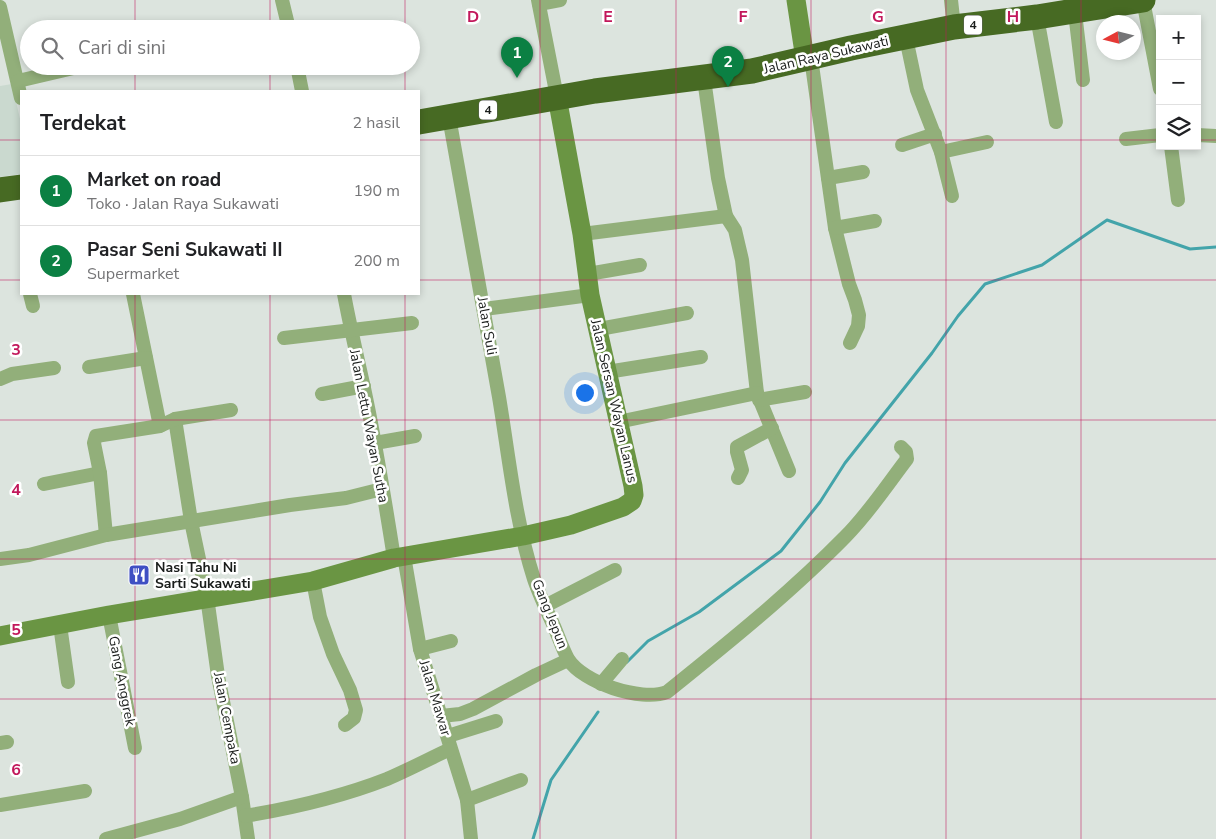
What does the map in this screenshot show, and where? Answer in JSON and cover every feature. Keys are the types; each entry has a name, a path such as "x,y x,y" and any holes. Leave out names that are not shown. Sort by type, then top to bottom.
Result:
{"highway":[{"name":"Jalan Raya Sukawati","path":"420,122 595,91 755,71 851,48 954,27 1037,17 1072,5 1143,0"},
{"path":"0,190 20,187"}],"street":[{"path":"282,0 286,20"},
{"path":"557,97 538,2 560,0"},
{"path":"796,0 808,58 835,228 848,284 856,300 859,316 858,326 850,343"},
{"path":"951,0 954,27"},
{"path":"1143,0 1156,68"},
{"path":"1072,5 1076,21 1083,80"},
{"path":"0,7 20,92"},
{"path":"1037,17 1056,122"},
{"path":"906,38 917,90 941,152 952,196"},
{"path":"18,81 44,75"},
{"path":"299,75 302,90"},
{"path":"704,78 718,178 726,216 735,230 742,260 758,397 790,472"},
{"name":"Jalan Sersan Wayan Lanus","path":"0,636 313,580 399,558 523,536 571,525 623,507 632,501 634,495 633,486 590,295 582,234 557,97"},
{"name":"Jalan Suli","path":"448,117 484,309 523,536"},
{"path":"902,145 935,134"},
{"path":"1126,139 1156,135"},
{"path":"1201,135 1216,136"},
{"path":"941,152 987,142"},
{"path":"1172,150 1178,200"},
{"path":"828,178 863,172"},
{"path":"582,234 726,216"},
{"path":"835,228 875,220"},
{"path":"588,274 640,265"},
{"path":"133,295 160,426"},
{"name":"Jalan Lettu Wayan Sutha","path":"344,295 350,331 364,386 382,489 399,558"},
{"path":"484,309 590,295"},
{"path":"599,329 687,313"},
{"path":"284,338 412,323"},
{"path":"607,372 700,357"},
{"path":"88,367 146,358"},
{"path":"0,379 12,374 54,368"},
{"path":"322,394 364,386"},
{"path":"618,422 758,397 804,392"},
{"path":"106,535 100,473 94,443 96,436 106,436 160,426 176,419 231,410"},
{"name":"Jalan Cempaka","path":"176,419 191,522 207,598 218,676 242,797 248,839"},
{"path":"738,478 742,470 737,452 738,447 772,428"},
{"path":"375,443 415,436"},
{"name":"Gang Jepun","path":"523,536 534,578 568,660 585,676 601,684 623,690 660,695 667,692 748,627 846,537 907,459 906,452 901,447"},
{"path":"44,484 100,473"},
{"path":"0,559 12,559 106,535 346,498 382,489"},
{"name":"Jalan Mawar","path":"399,558 420,649 467,800 471,839"},
{"path":"545,606 615,570"},
{"path":"313,580 320,617 333,654 350,690 356,710 354,718 345,725"},
{"name":"Gang Anggrek","path":"109,615 134,748"},
{"path":"60,625 68,682"},
{"path":"420,649 451,641"},
{"path":"601,684 622,659"},
{"path":"441,716 460,714 473,709 520,683 568,660"},
{"path":"245,816 294,807 338,796 387,779 449,743 496,722"},
{"path":"467,800 521,780"},
{"path":"0,805 85,791"},
{"path":"106,839 121,837 180,819 242,797"}],"shaded area":[{"path":"12,84 20,119 20,174 0,177 0,86"}],"waterway":[{"path":"627,662 648,641 699,612 781,551 820,502 845,463 932,353 958,316 985,284 1042,265 1107,220 1190,249 1216,247"},
{"path":"533,839 551,780 598,712"}],"place":[{"name":"Market on road","path":"517,78"},
{"name":"Pasar Seni Sukawati II","path":"728,87"},
{"name":"Nasi Tahu Ni Sarti Sukawati","path":"139,575"}]}
